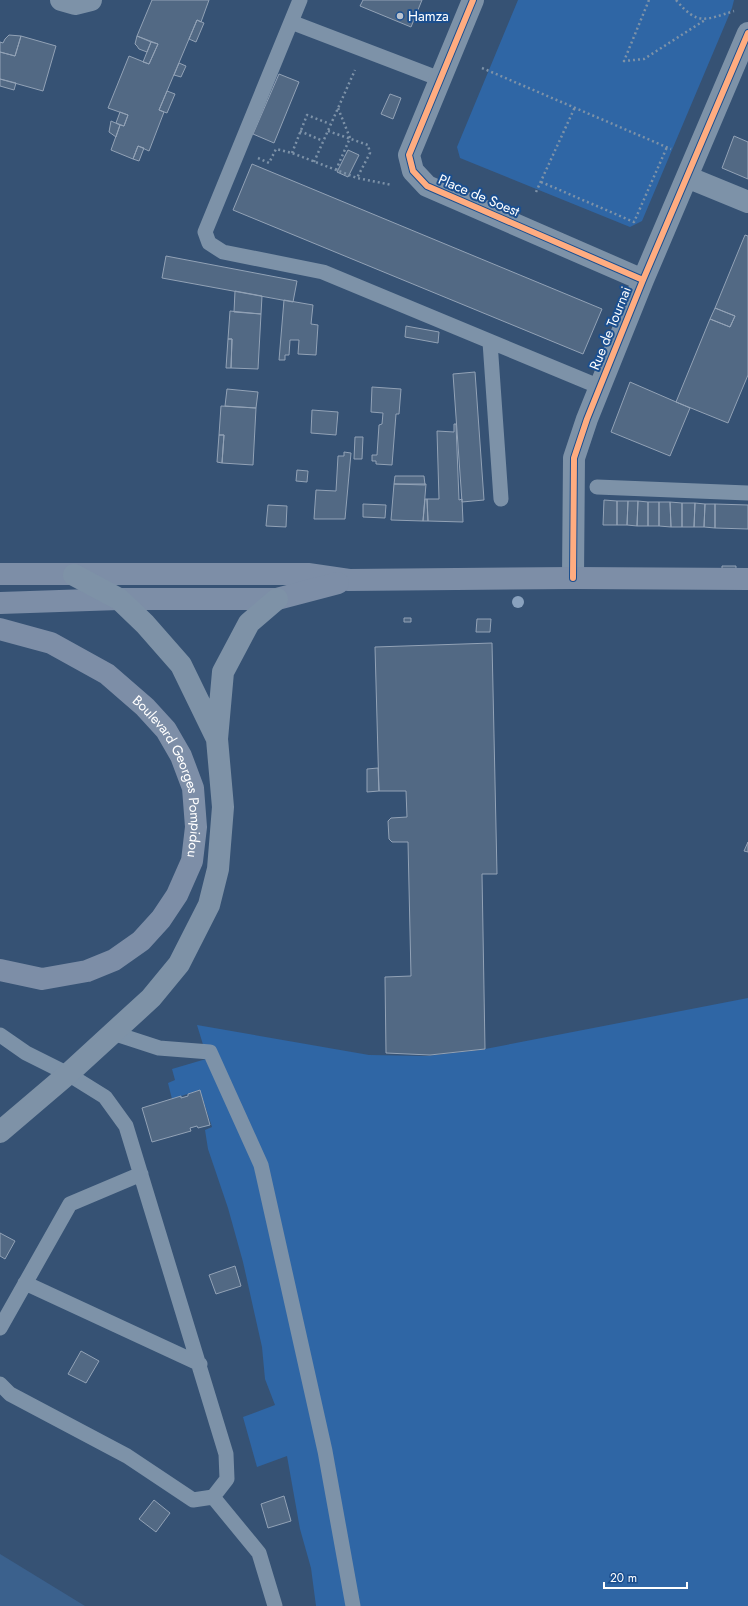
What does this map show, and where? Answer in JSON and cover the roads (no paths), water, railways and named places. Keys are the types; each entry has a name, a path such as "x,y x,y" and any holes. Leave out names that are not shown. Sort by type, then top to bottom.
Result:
{"highway":[{"path":"74,575 119,599 145,624 181,665 217,739"},
{"path":"0,1132 68,1074 151,998 179,964 209,905 218,870 223,807 217,739 223,672 249,623 277,598"}],"main road":[{"path":"0,574 308,574 349,580 573,578 748,579"},
{"path":"0,603 119,599 277,598 349,580"},
{"name":"Boulevard Georges Pompidou","path":"0,629 51,643 107,674 145,707 166,730 181,756 193,788 196,826 192,861 177,895 161,919 141,941 114,960 87,971 42,979 0,970"}],"street":[{"path":"61,0 75,4 91,0"},
{"name":"Place de Soest","path":"473,0 409,155 412,171 427,186 643,280"},
{"name":"Rue de Tournai","path":"573,578 574,458 600,387 643,280 748,33"},
{"path":"687,178 748,202"}],"lane":[{"path":"300,0 205,232 209,243 223,252 323,272 600,387"},
{"path":"291,22 440,79"},
{"path":"490,342 501,499"},
{"path":"597,487 748,493"},
{"path":"113,1032 159,1048 210,1052 261,1165 325,1451 353,1606"},
{"path":"0,1035 26,1054 68,1074 105,1097 126,1126 200,1364 226,1454 227,1479 213,1498 193,1500 127,1456 10,1394 0,1384"},
{"path":"0,1328 70,1204 141,1174"},
{"path":"25,1283 200,1364"},
{"path":"213,1498 259,1553 275,1606"}],"place":[{"name":"Hamza","path":"400,16"}]}
